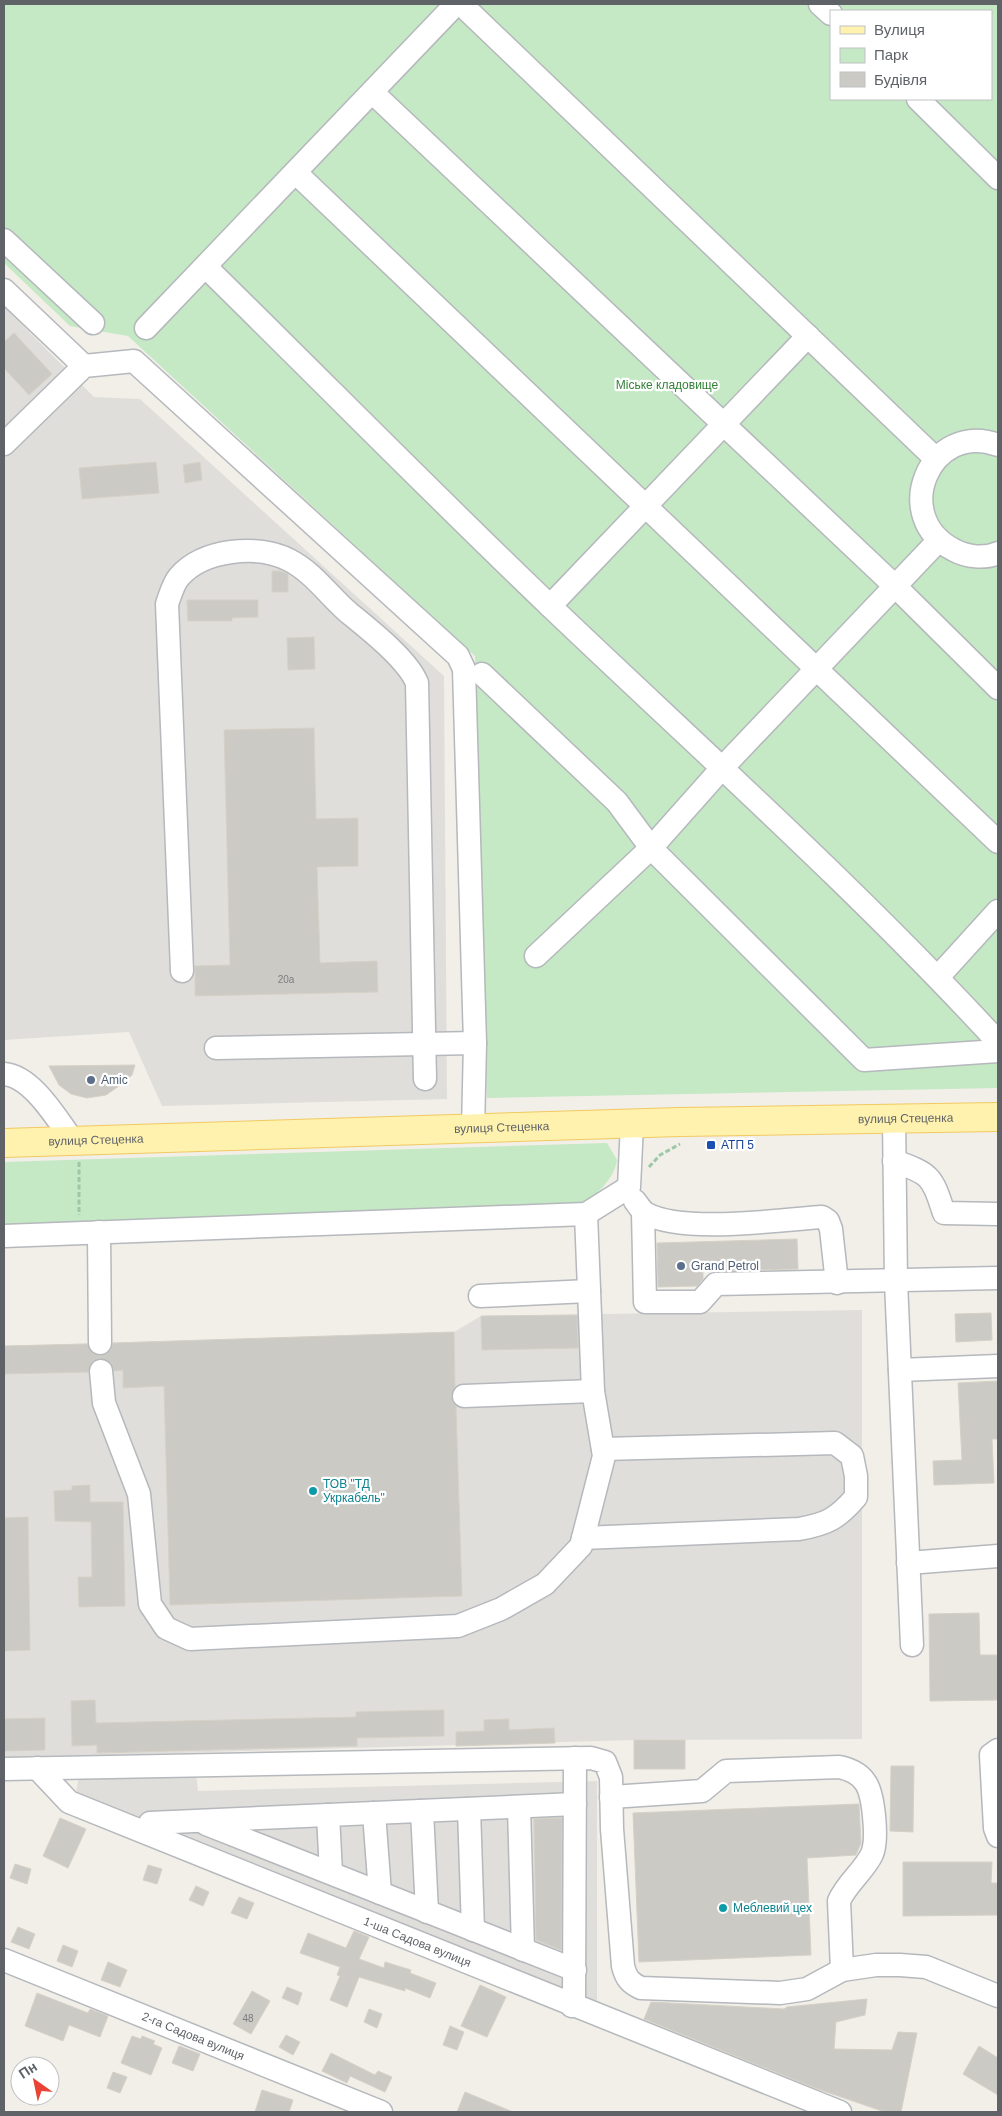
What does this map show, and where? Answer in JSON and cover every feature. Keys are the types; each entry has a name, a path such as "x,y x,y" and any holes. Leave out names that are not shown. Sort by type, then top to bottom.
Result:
{"main road":[{"name":"вулиця Стеценка","path":"4,1143 632,1124 998,1117"}],"street":[{"path":"146,328 456,4"},
{"path":"461,4 936,459"},
{"path":"820,4 830,13"},
{"path":"372,92 997,683"},
{"path":"919,100 998,178"},
{"path":"296,173 998,842"},
{"path":"4,240 93,323"},
{"path":"209,264 211,272 550,606 723,767 938,977 998,1042"},
{"path":"4,290 84,366"},
{"path":"550,606 808,336"},
{"path":"4,444 84,366 134,361 458,656 464,669 475,1043 473,1130"},
{"path":"998,445 989,441 970,441 951,447 936,459 925,475 920,494 922,513 930,531 939,540 961,554 977,557 998,552"},
{"path":"536,956 651,848 723,767 939,540"},
{"path":"182,971 167,604 180,576 205,558 236,550 267,553 289,560 310,574 342,607 407,664 417,683 426,1043 425,1079"},
{"path":"482,674 617,802 651,848 864,1060 998,1051"},
{"path":"938,977 998,911"},
{"path":"216,1048 475,1043"},
{"path":"4,1074 13,1074 30,1085 73,1141"},
{"path":"894,1118 896,1282 912,1645"},
{"path":"632,1124 629,1187 643,1212 645,1302 700,1302 716,1284 896,1282 998,1278"},
{"path":"894,1161 917,1169 933,1182 944,1214 998,1214"},
{"path":"4,1236 586,1214 629,1187"},
{"path":"643,1212 662,1220 697,1225 822,1217 828,1221 831,1228 837,1283"},
{"path":"101,1371 104,1403 139,1494 150,1604 166,1628 190,1639 458,1626 501,1609 545,1584 580,1546 604,1456 593,1391 586,1214"},
{"path":"99,1232 100,1343"},
{"path":"480,1296 589,1291"},
{"path":"900,1370 998,1366"},
{"path":"464,1396 593,1391"},
{"path":"582,1538 799,1529 826,1524 842,1513 856,1497 856,1476 852,1456 835,1443 603,1449"},
{"path":"908,1563 998,1556"},
{"path":"998,1750 991,1755 995,1828 998,1836"},
{"path":"572,2006 574,1998 575,1804 583,1758"},
{"path":"4,1769 583,1758 601,1760 609,1769 623,1966 625,1975 631,1983 641,1988 780,1993 807,1990 842,1970 876,1965 926,1967 998,1996"},
{"path":"611,1797 702,1791 726,1771 839,1767 854,1772 866,1783 870,1791 875,1846 867,1863 842,1894 839,1902 842,1970"},
{"name":"1-ша Садова вулиця","path":"37,1768 69,1802 572,2006 840,2112"},
{"path":"150,1823 575,1804"},
{"path":"519,1807 523,1950"},
{"path":"469,1809 473,1930"},
{"path":"422,1811 427,1912"},
{"path":"374,1813 380,1893"},
{"path":"328,1815 331,1873"},
{"path":"198,1820 574,1970"},
{"name":"2-га Садова вулиця","path":"4,1960 381,2112"}],"path":[{"path":"629,1187 660,1155 681,1144"}],"shaded area":[{"path":"4,307 94,397 140,399 444,676 447,1099 162,1106 129,1032 4,1040"},
{"path":"862,1310 862,1739 634,1740 4,1758 4,1346 454,1332 481,1316"},
{"path":"196,1774 198,1791 597,1781 597,2007 75,1797 79,1776"}],"green space":[{"name":"Міське кладовище","path":"4,4 998,4 998,1088 487,1098 475,656 128,336 70,326 4,263"},
{"path":"607,1143 617,1160 612,1174 603,1187 579,1207 4,1226 4,1162"}],"building":[{"path":"14,333 52,374 29,395 4,368 4,342"},
{"path":"156,462 159,493 82,499 79,468"},
{"path":"200,462 202,480 185,483 183,465"},
{"path":"272,571 288,574 288,592 272,592"},
{"path":"187,600 258,600 258,617 232,618 232,621 188,621"},
{"path":"314,637 315,669 288,670 287,638"},
{"path":"314,728 316,819 358,818 358,866 317,867 320,963 377,961 378,992 195,996 195,966 230,965 224,730"},
{"name":"Amic","path":"135,1065 132,1075 106,1095 87,1098 71,1094 59,1085 49,1066"},
{"path":"797,1239 798,1269 703,1271 703,1279 697,1286 658,1287 657,1243"},
{"path":"991,1313 992,1340 956,1342 955,1314"},
{"path":"577,1315 578,1348 482,1350 481,1316"},
{"name":"ТОВ \"ТД Укркабель\"","path":"454,1332 455,1387 451,1396 456,1406 462,1596 170,1605 164,1386 123,1388 123,1370 114,1371 111,1363 100,1358 93,1361 88,1372 4,1374 4,1346 87,1344 93,1354 101,1356 111,1350 113,1343"},
{"path":"998,1381 998,1439 992,1439 994,1483 934,1485 933,1461 962,1460 958,1383"},
{"path":"90,1485 90,1502 123,1502 125,1606 79,1607 78,1577 92,1577 91,1522 55,1521 54,1491 72,1490 72,1486"},
{"path":"28,1517 30,1650 4,1651 4,1518"},
{"path":"979,1613 980,1655 998,1655 998,1700 930,1701 929,1614"},
{"path":"95,1700 96,1723 356,1717 356,1712 444,1710 444,1736 357,1738 357,1746 97,1753 97,1745 72,1746 71,1701"},
{"path":"45,1718 45,1750 4,1751 4,1719"},
{"path":"509,1719 509,1730 554,1728 555,1743 456,1746 456,1732 484,1731 484,1720"},
{"path":"634,1740 685,1740 685,1769 634,1769"},
{"path":"891,1766 914,1766 913,1832 890,1831"},
{"name":"Меблевий цех","path":"859,1804 861,1843 856,1855 807,1858 811,1955 639,1962 633,1813"},
{"path":"60,1818 86,1829 68,1868 43,1856"},
{"path":"562,1818 561,1950 536,1940 534,1819"},
{"path":"903,1862 992,1862 991,1883 998,1883 998,1915 903,1916"},
{"path":"15,1864 31,1869 27,1884 10,1878"},
{"path":"148,1865 162,1869 157,1884 143,1880"},
{"path":"196,1886 209,1892 203,1906 189,1900"},
{"path":"239,1897 254,1903 247,1919 231,1913"},
{"path":"18,1927 35,1934 29,1949 11,1942"},
{"path":"354,1931 369,1937 359,1959 384,1968 385,1962 411,1970 410,1973 436,1983 430,1998 405,1988 405,1991 359,1977 347,2007 330,2000 340,1976 337,1975 340,1967 300,1953 308,1933 346,1948"},
{"path":"63,1945 78,1951 72,1967 57,1961"},
{"path":"108,1962 127,1970 120,1987 101,1980"},
{"path":"480,1985 506,1997 487,2037 461,2026"},
{"path":"287,1987 302,1993 298,2005 282,1998"},
{"path":"252,1991 270,2001 251,2034 233,2024"},
{"path":"37,1993 88,2013 90,2009 108,2016 100,2037 69,2025 63,2041 25,2026"},
{"path":"867,1999 865,2015 836,2022 834,2049 892,2050 898,2032 917,2033 901,2112 885,2112 815,2088 644,2019 651,2002 784,2009 787,2007"},
{"path":"369,2009 382,2014 377,2028 364,2022"},
{"path":"450,2026 464,2032 457,2050 443,2045"},
{"path":"286,2035 300,2042 293,2055 279,2047"},
{"path":"132,2036 141,2039 142,2036 155,2041 153,2044 162,2048 151,2075 121,2063"},
{"path":"179,2046 200,2054 193,2071 172,2063"},
{"path":"979,2046 998,2058 998,2095 963,2074"},
{"path":"331,2053 375,2075 378,2071 392,2077 385,2092 350,2076 347,2083 322,2071"},
{"path":"113,2072 127,2077 120,2093 107,2088"},
{"path":"262,2090 293,2100 289,2112 255,2112"},
{"path":"465,2092 513,2112 457,2112"}],"place":[{"name":"Amic","path":"91,1080"},
{"name":"АТП 5","path":"711,1145"},
{"name":"Grand Petrol","path":"681,1266"},
{"name":"ТОВ \"ТД Укркабель\"","path":"313,1491"},
{"name":"Меблевий цех","path":"723,1908"}]}
